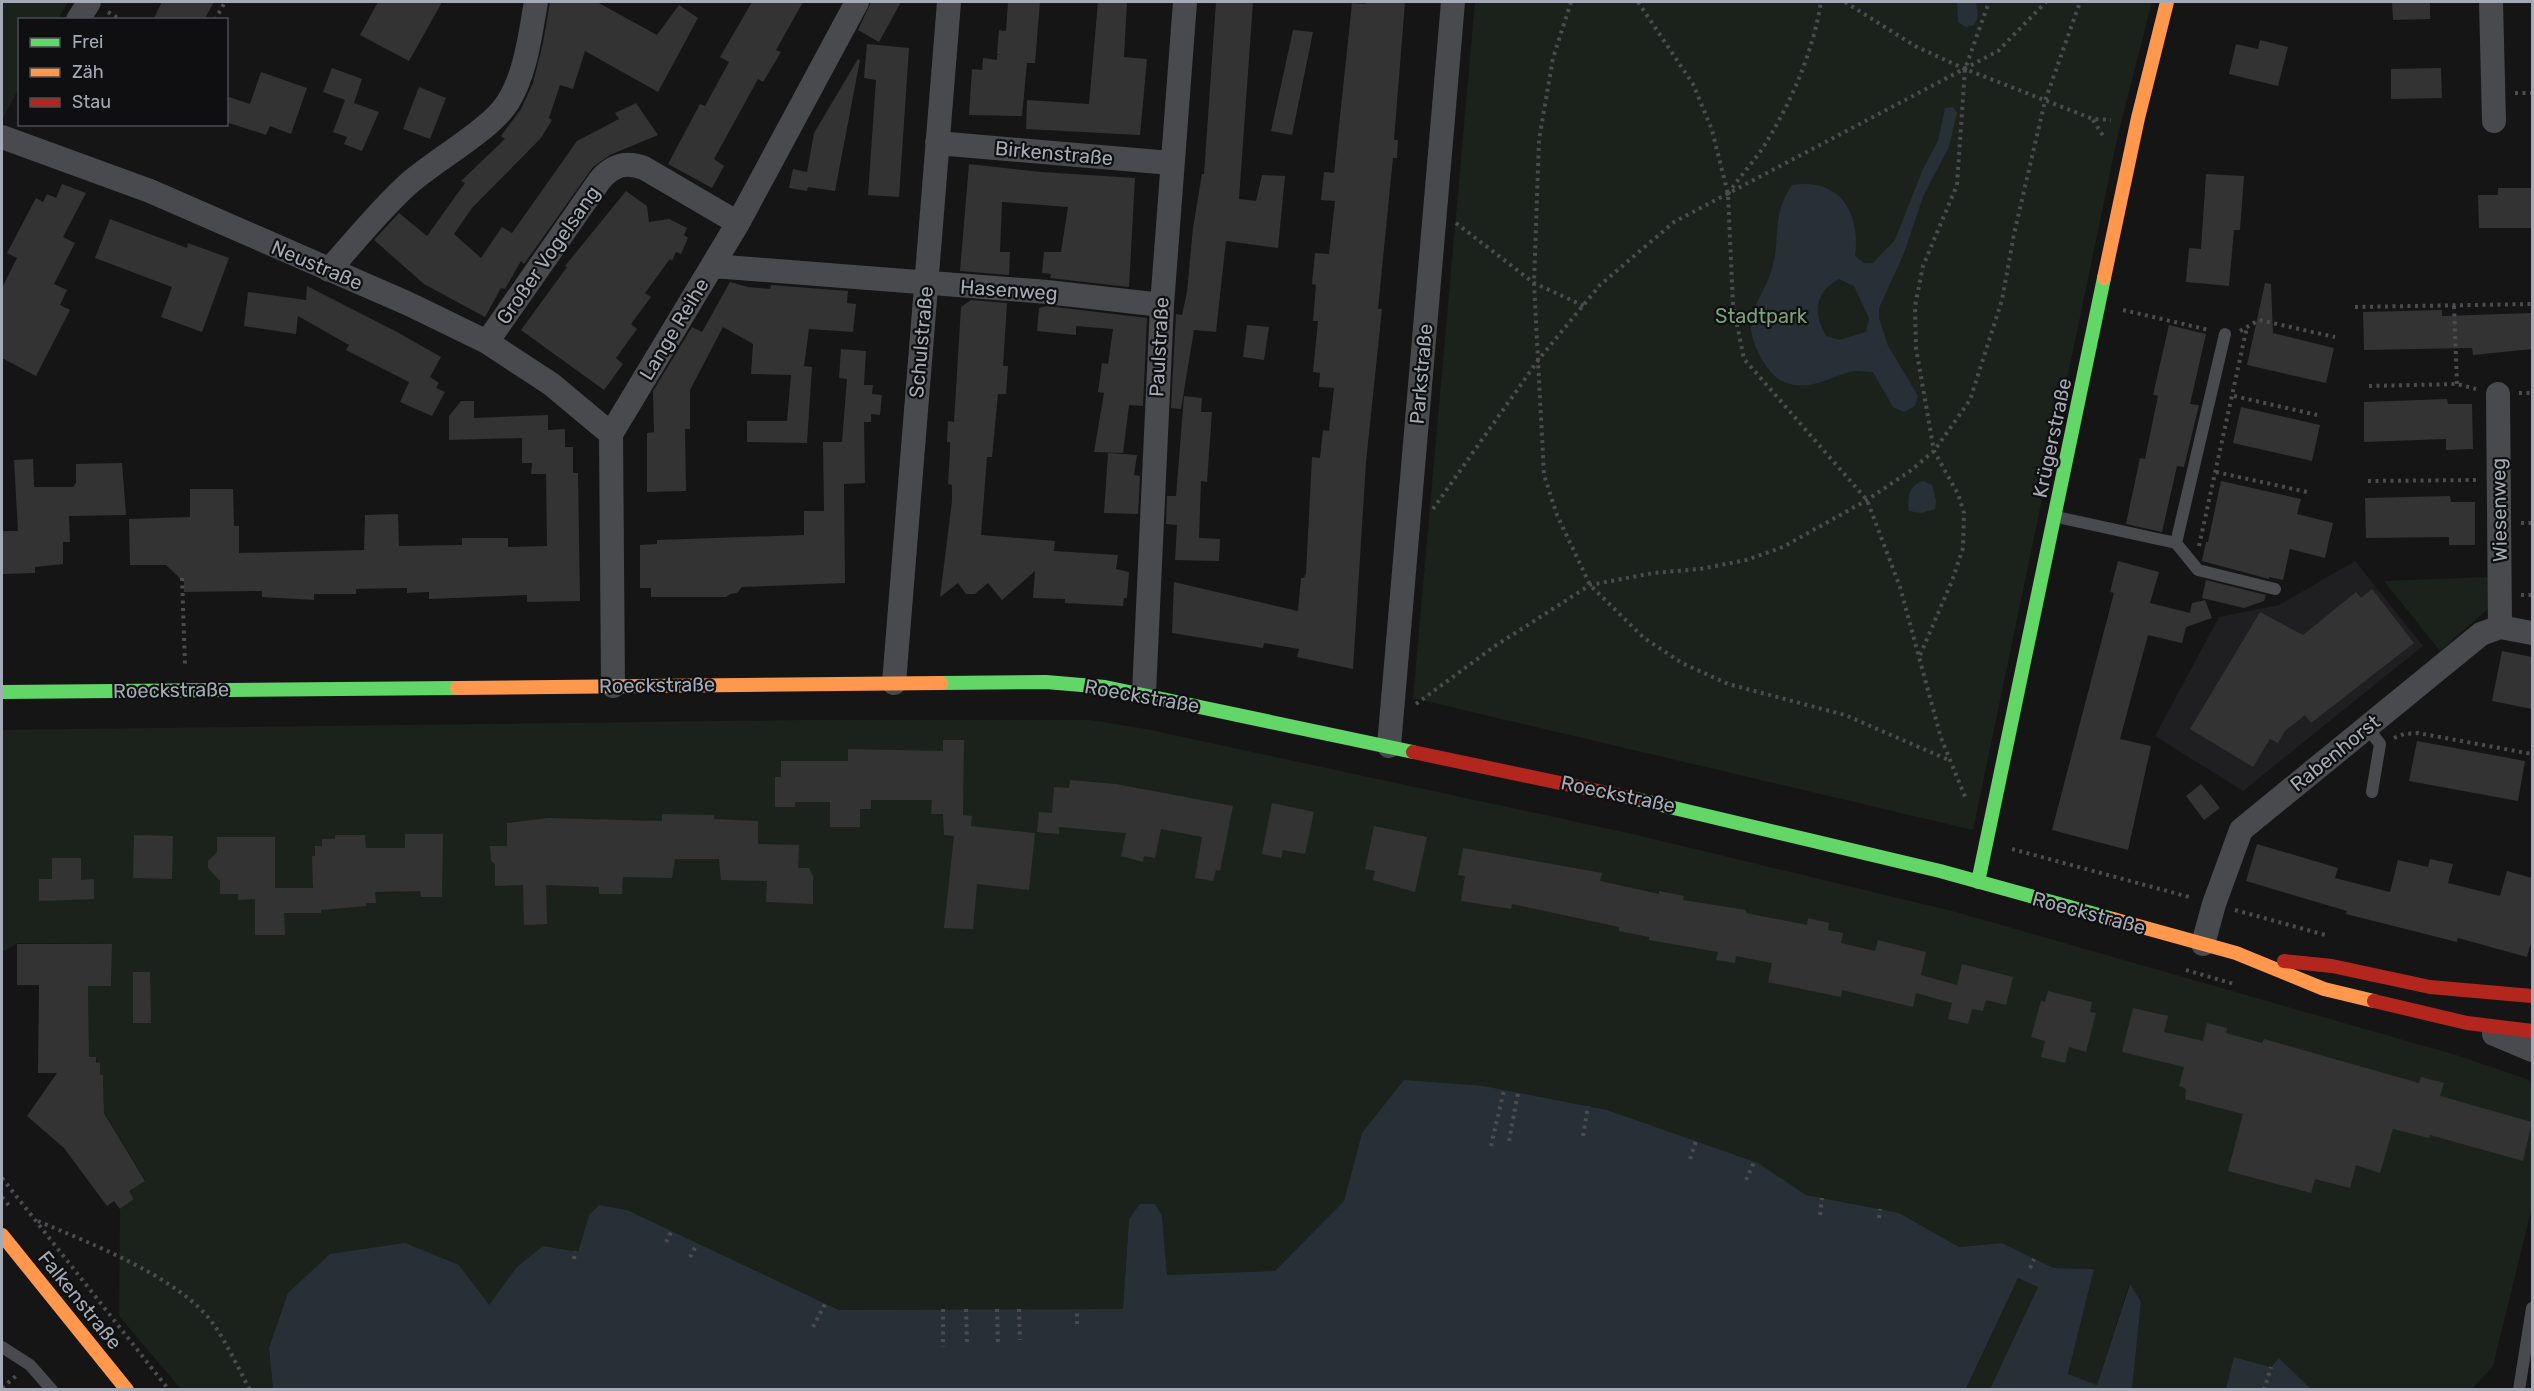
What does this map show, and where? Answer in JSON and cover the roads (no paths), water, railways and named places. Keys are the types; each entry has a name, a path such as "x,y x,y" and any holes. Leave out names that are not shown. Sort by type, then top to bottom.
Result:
{"main road":[{"name":"Krügerstraße","path":"1978,882 2138,118 2168,2"},
{"name":"Roeckstraße","path":"2,692 1046,682 1144,693 1685,809 1978,882 2253,958 2324,989 2467,1023 2532,1031"},
{"name":"Roeckstraße","path":"2253,958 2332,966 2430,987 2532,996"},
{"name":"Falkenstraße","path":"2,1235 127,1389"}],"street":[{"path":"79,18 89,2"},
{"path":"329,270 407,186 494,120 507,105 515,90 526,54 536,2"},
{"name":"Lange Reihe","path":"611,434 713,266 857,2"},
{"name":"Schulstraße","path":"894,683 949,2"},
{"name":"Paulstraße","path":"1144,693 1162,304 1185,2"},
{"name":"Parkstraße","path":"1389,746 1453,2"},
{"path":"2491,2 2494,120"},
{"name":"Neustraße","path":"8,137 150,191 409,304 487,342 551,384 611,434"},
{"name":"Birkenstraße","path":"937,143 1171,163"},
{"name":"Großer Vogelsang","path":"487,342 600,180 618,165 631,163 644,168 738,222"},
{"name":"Hasenweg","path":"713,266 1047,292 1162,304"},
{"name":"Wiesenweg","path":"2498,393 2500,627"},
{"path":"611,434 613,686"},
{"path":"2500,627 2532,633"},
{"name":"Rabenhorst","path":"2203,944 2214,904 2241,830 2373,735 2481,634 2500,627"},
{"name":"Roeckstraße","path":"2467,1023 2532,1050"}],"lane":[{"path":"2176,543 2224,334"},
{"path":"2056,517 2176,543 2198,570 2275,588"},
{"path":"2372,792 2373,735"},
{"path":"2519,1389 2532,1308"},
{"path":"2,1347 30,1365 52,1389"}],"park label":[{"name":"Stadtpark","path":"1761,316"}]}
